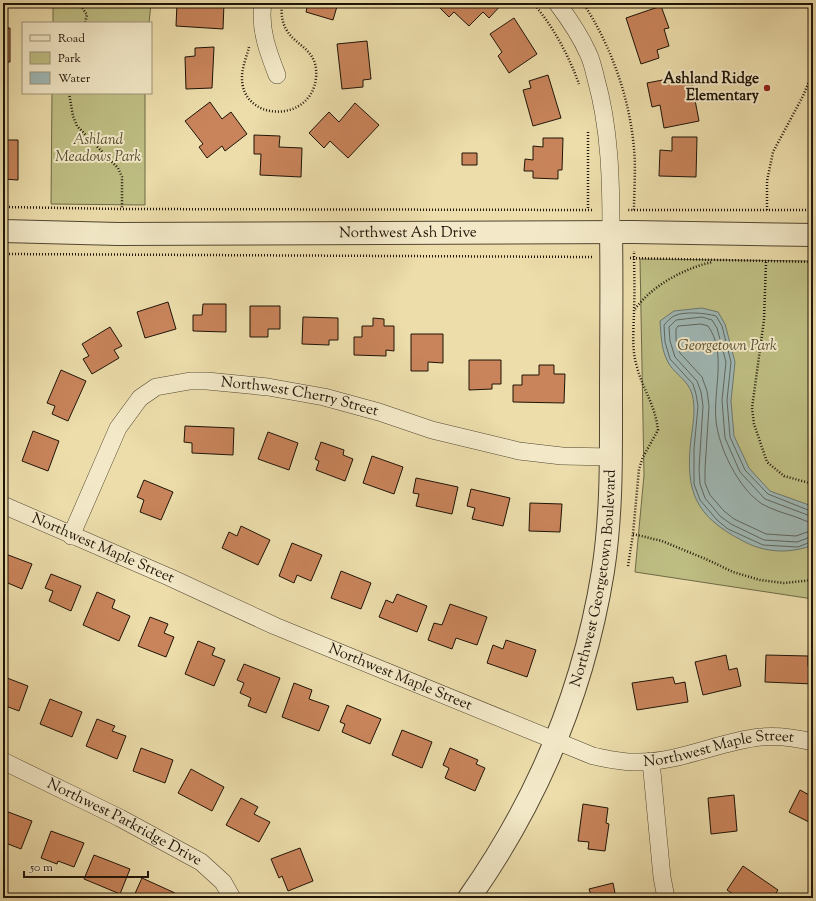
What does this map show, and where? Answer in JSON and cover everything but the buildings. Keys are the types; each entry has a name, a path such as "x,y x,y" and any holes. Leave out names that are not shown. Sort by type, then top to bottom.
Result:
{"street":[{"path":"263,3 263,30 268,52 278,75"},
{"path":"558,3 572,23 589,53 605,116 609,152 611,232"},
{"name":"Northwest Ash Drive","path":"3,231 118,234 634,232 813,235"},
{"name":"Northwest Georgetown Boulevard","path":"469,898 490,868 518,821 543,772 578,679 593,626 603,570 609,520 611,457 611,232"},
{"name":"Northwest Cherry Street","path":"71,536 118,428 127,413 140,398 156,388 174,383 207,381 268,388 352,404 432,430 504,449 540,454 611,457"},
{"name":"Northwest Maple Street","path":"3,505 310,641 578,750 609,760 625,762 676,758 736,741 761,737 794,737 813,742"},
{"name":"Northwest Parkridge Drive","path":"3,761 120,818 201,862 213,871 223,882 232,898"},
{"path":"651,761 662,877 666,898"}],"path":[{"path":"79,3 87,16 85,22"},
{"path":"533,3 543,14 556,37 570,63 580,90"},
{"path":"767,210 767,181 774,152 784,129 803,96 813,72"},
{"path":"69,94 73,116 78,126 118,168 122,177 122,209"},
{"path":"588,125 588,210"},
{"path":"3,207 122,209 813,210"},
{"path":"628,566 634,534 639,469 643,457 658,430 652,401 636,367 633,335 634,210"},
{"path":"3,254 611,257 716,261 813,262"},
{"path":"634,310 651,291 667,280 699,265 716,261"},
{"path":"766,262 764,320 752,408 754,424 767,462 784,476 813,484"},
{"path":"632,484 637,485"},
{"path":"634,534 662,541 733,572 760,580 784,583 813,580"}],"green space":[{"path":"53,3 151,3 149,22 53,22"},
{"name":"Ashland Meadows Park","path":"52,94 145,94 145,205 51,204"},
{"name":"Georgetown Park","path":"640,259 813,261 813,599 635,572 644,475"}],"water":[{"path":"702,308 718,312 725,324 735,362 731,401 734,436 749,468 770,491 809,505 813,509 813,545 795,550 778,551 751,545 727,532 714,522 704,512 697,500 692,488 690,474 691,439 694,416 692,394 684,380 669,365 664,351 660,321 674,311"}],"place":[{"name":"Ashland Ridge Elementary","path":"767,88"}]}
